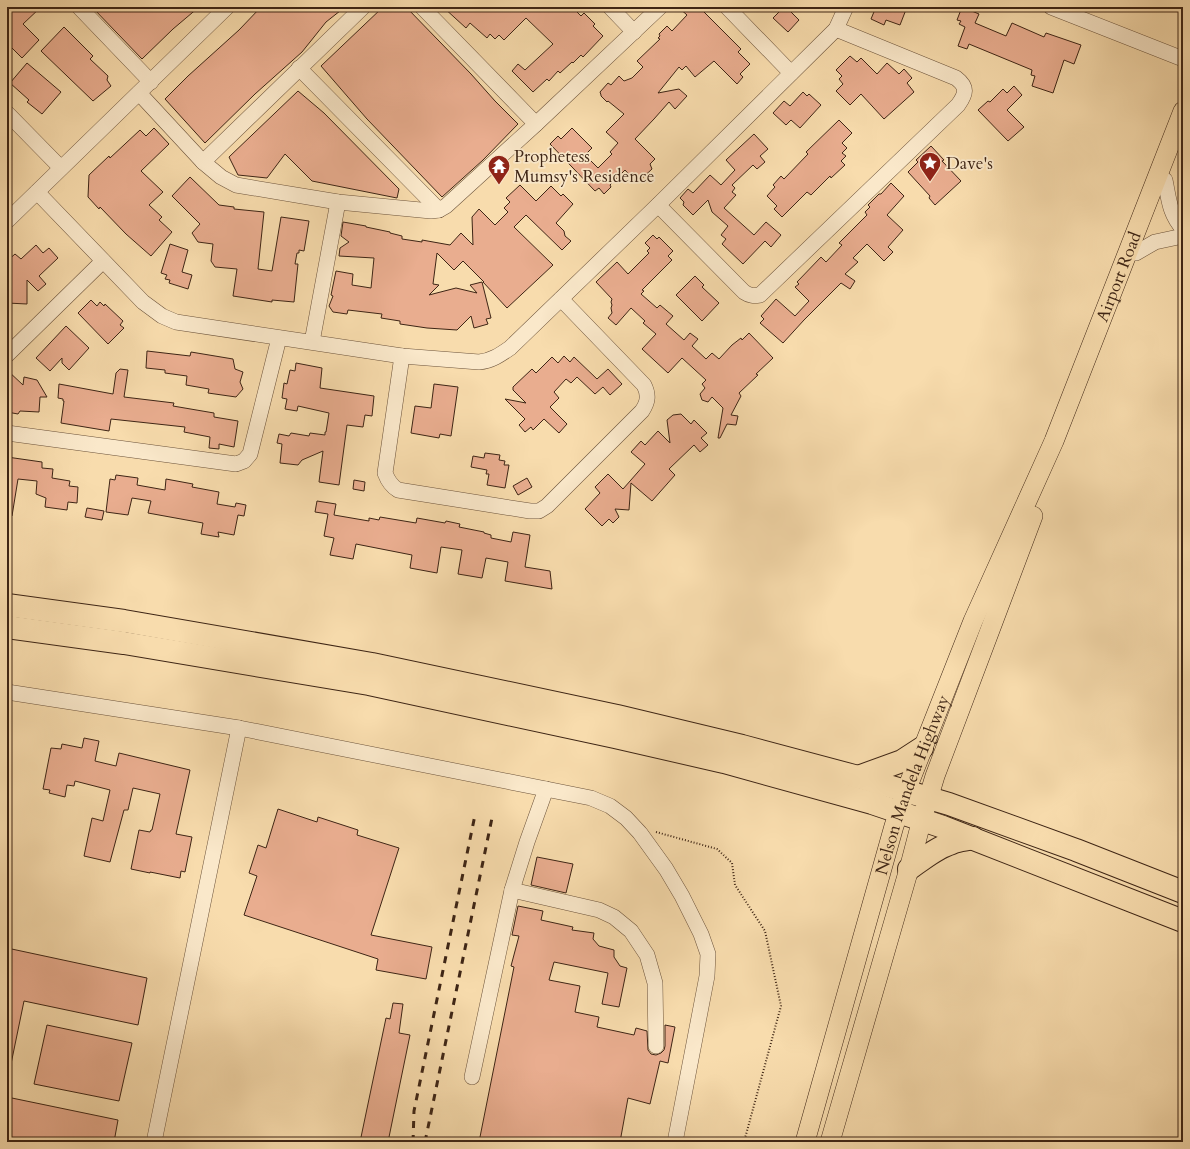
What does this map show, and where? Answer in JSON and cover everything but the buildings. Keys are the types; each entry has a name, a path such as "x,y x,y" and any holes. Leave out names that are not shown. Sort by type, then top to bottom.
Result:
{"highway":[{"path":"7,605 124,621 372,664 617,716 742,746 858,777 949,804 1076,850 1183,892"},
{"path":"7,627 124,642 369,684 607,735 724,762 872,803 922,819 1183,920"},
{"path":"858,777 902,760 922,748"},
{"path":"909,869 929,854 944,846 973,838"}],"main road":[{"name":"Airport Road","path":"1057,442 1183,111"},
{"path":"1057,442 1136,253 1183,133"},
{"name":"Nelson Mandela Highway","path":"805,1142 898,812 973,622 1057,442"},
{"name":"Nelson Mandela Highway","path":"830,1142 935,776 1057,442"}],"street":[{"path":"79,7 150,82"},
{"path":"7,221 227,7"},
{"path":"203,162 363,7"},
{"path":"422,7 536,124"},
{"path":"610,7 634,32"},
{"path":"139,93 203,162 221,177 236,185 338,202 431,211 439,210 446,206 536,124 660,7"},
{"path":"727,7 791,73"},
{"path":"37,192 143,302 162,316 176,322 402,356 479,362 486,361 500,356 510,348 658,205 836,29 846,7"},
{"path":"1051,7 1183,59"},
{"path":"658,205 744,292 749,295 760,295 962,100 965,93 964,87 961,81 956,78 836,29"},
{"path":"299,68 439,210"},
{"path":"7,114 61,168"},
{"path":"1165,180 1171,209 1176,222 1183,229"},
{"path":"312,342 338,202"},
{"path":"1136,253 1155,242 1183,236"},
{"path":"7,355 103,261"},
{"path":"402,356 386,473 387,479 392,487 406,492 530,512 540,511 547,506 642,411 646,406 648,398 644,385 561,299"},
{"path":"7,433 236,464 244,461 250,454 279,338"},
{"path":"7,692 240,728 591,798 610,806 626,818 666,869 682,896 701,934 708,954 707,976 675,1142"},
{"path":"154,1142 240,728"},
{"path":"472,1077 512,890 546,789"},
{"path":"512,890 600,910 614,917 631,931 647,955 655,983 656,1046"}],"path":[{"path":"656,832 717,849 732,863 735,885 765,931 781,1006 744,1142"}],"railway":[{"path":"413,1142 414,1111 475,815"},
{"path":"425,1142 492,818"}],"place":[{"name":"Dave's","path":"930,182"},
{"name":"Prophetess Mumsy's Residence","path":"499,186"}]}
